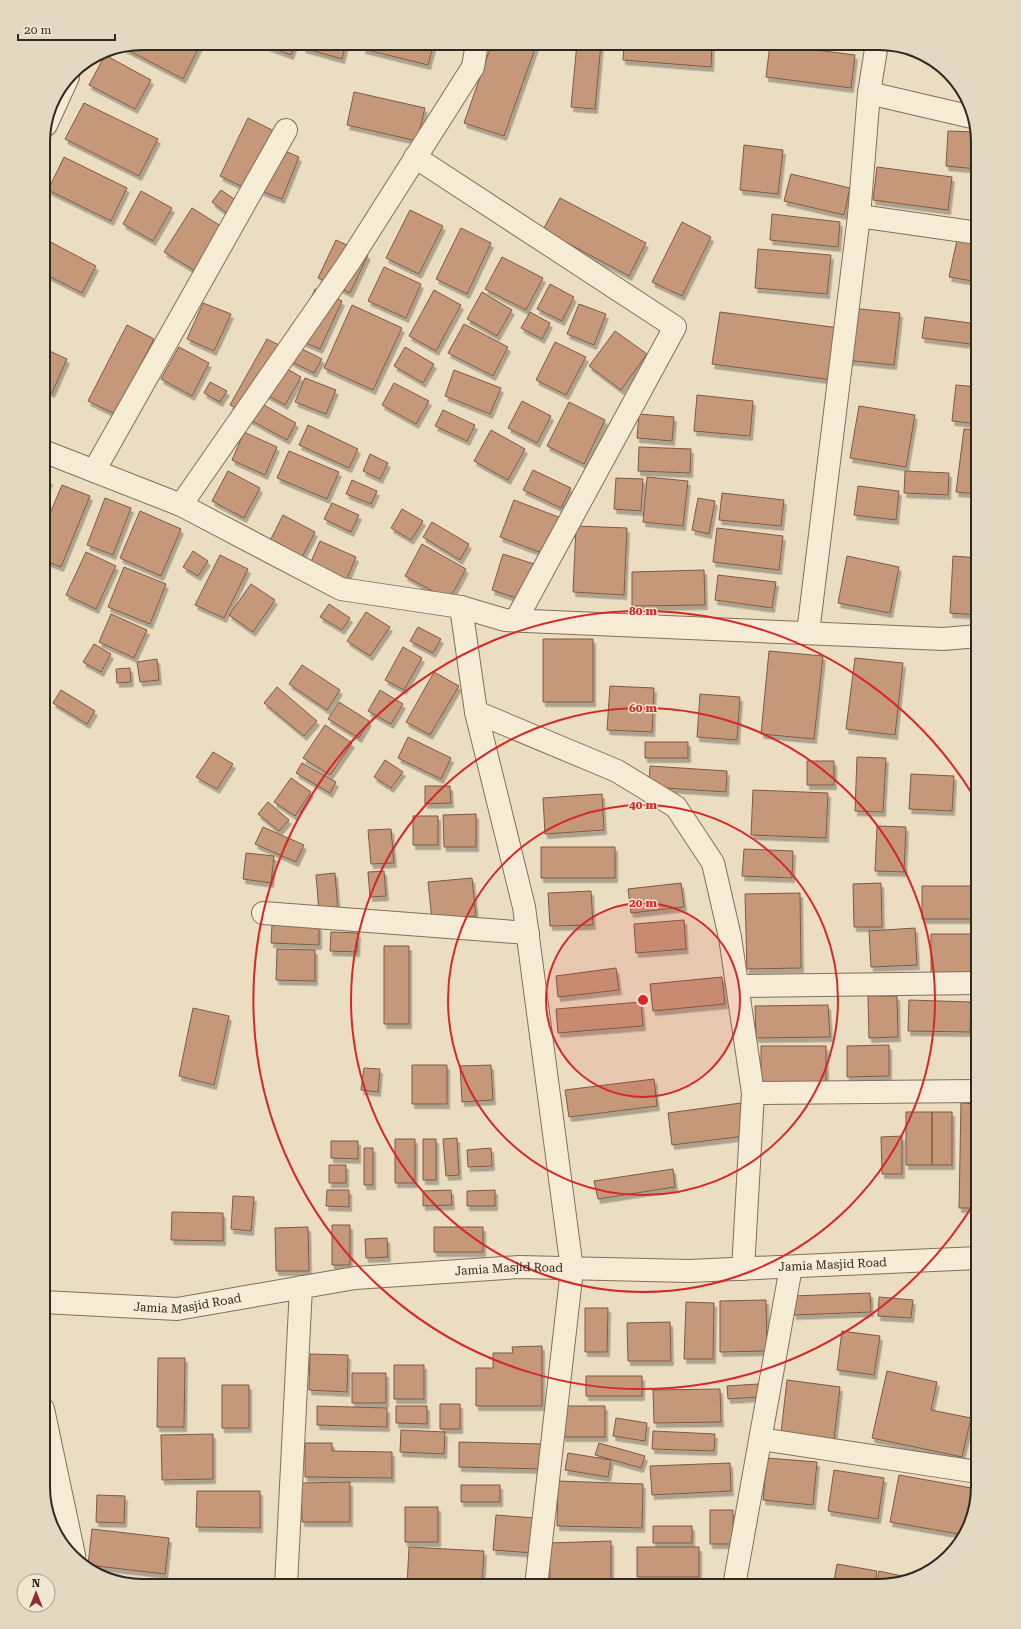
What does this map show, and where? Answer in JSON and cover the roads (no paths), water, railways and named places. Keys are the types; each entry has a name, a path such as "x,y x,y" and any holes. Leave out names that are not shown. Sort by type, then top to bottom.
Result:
{"street":[{"path":"181,505 348,264 472,67 476,50"},
{"path":"808,633 859,216 869,93 875,50"},
{"path":"869,93 967,116"},
{"path":"94,471 286,130"},
{"path":"415,157 675,327 516,620"},
{"path":"859,216 971,232"},
{"path":"50,454 181,505 341,589 461,607 505,620 943,639 971,637"},
{"path":"461,607 476,712 524,907 572,1269 537,1579"},
{"path":"476,712 617,771 676,807 713,863 730,937 753,1093 743,1269"},
{"path":"263,913 528,933"},
{"path":"738,986 971,983"},
{"path":"753,1093 971,1090"},
{"name":"Jamia Masjid Road","path":"50,1302 177,1309 355,1278 519,1267 689,1271 971,1258"},
{"path":"735,1579 791,1267"},
{"path":"286,1579 301,1287"},
{"path":"760,1440 971,1471"},
{"path":"50,1442 72,1547"}]}
